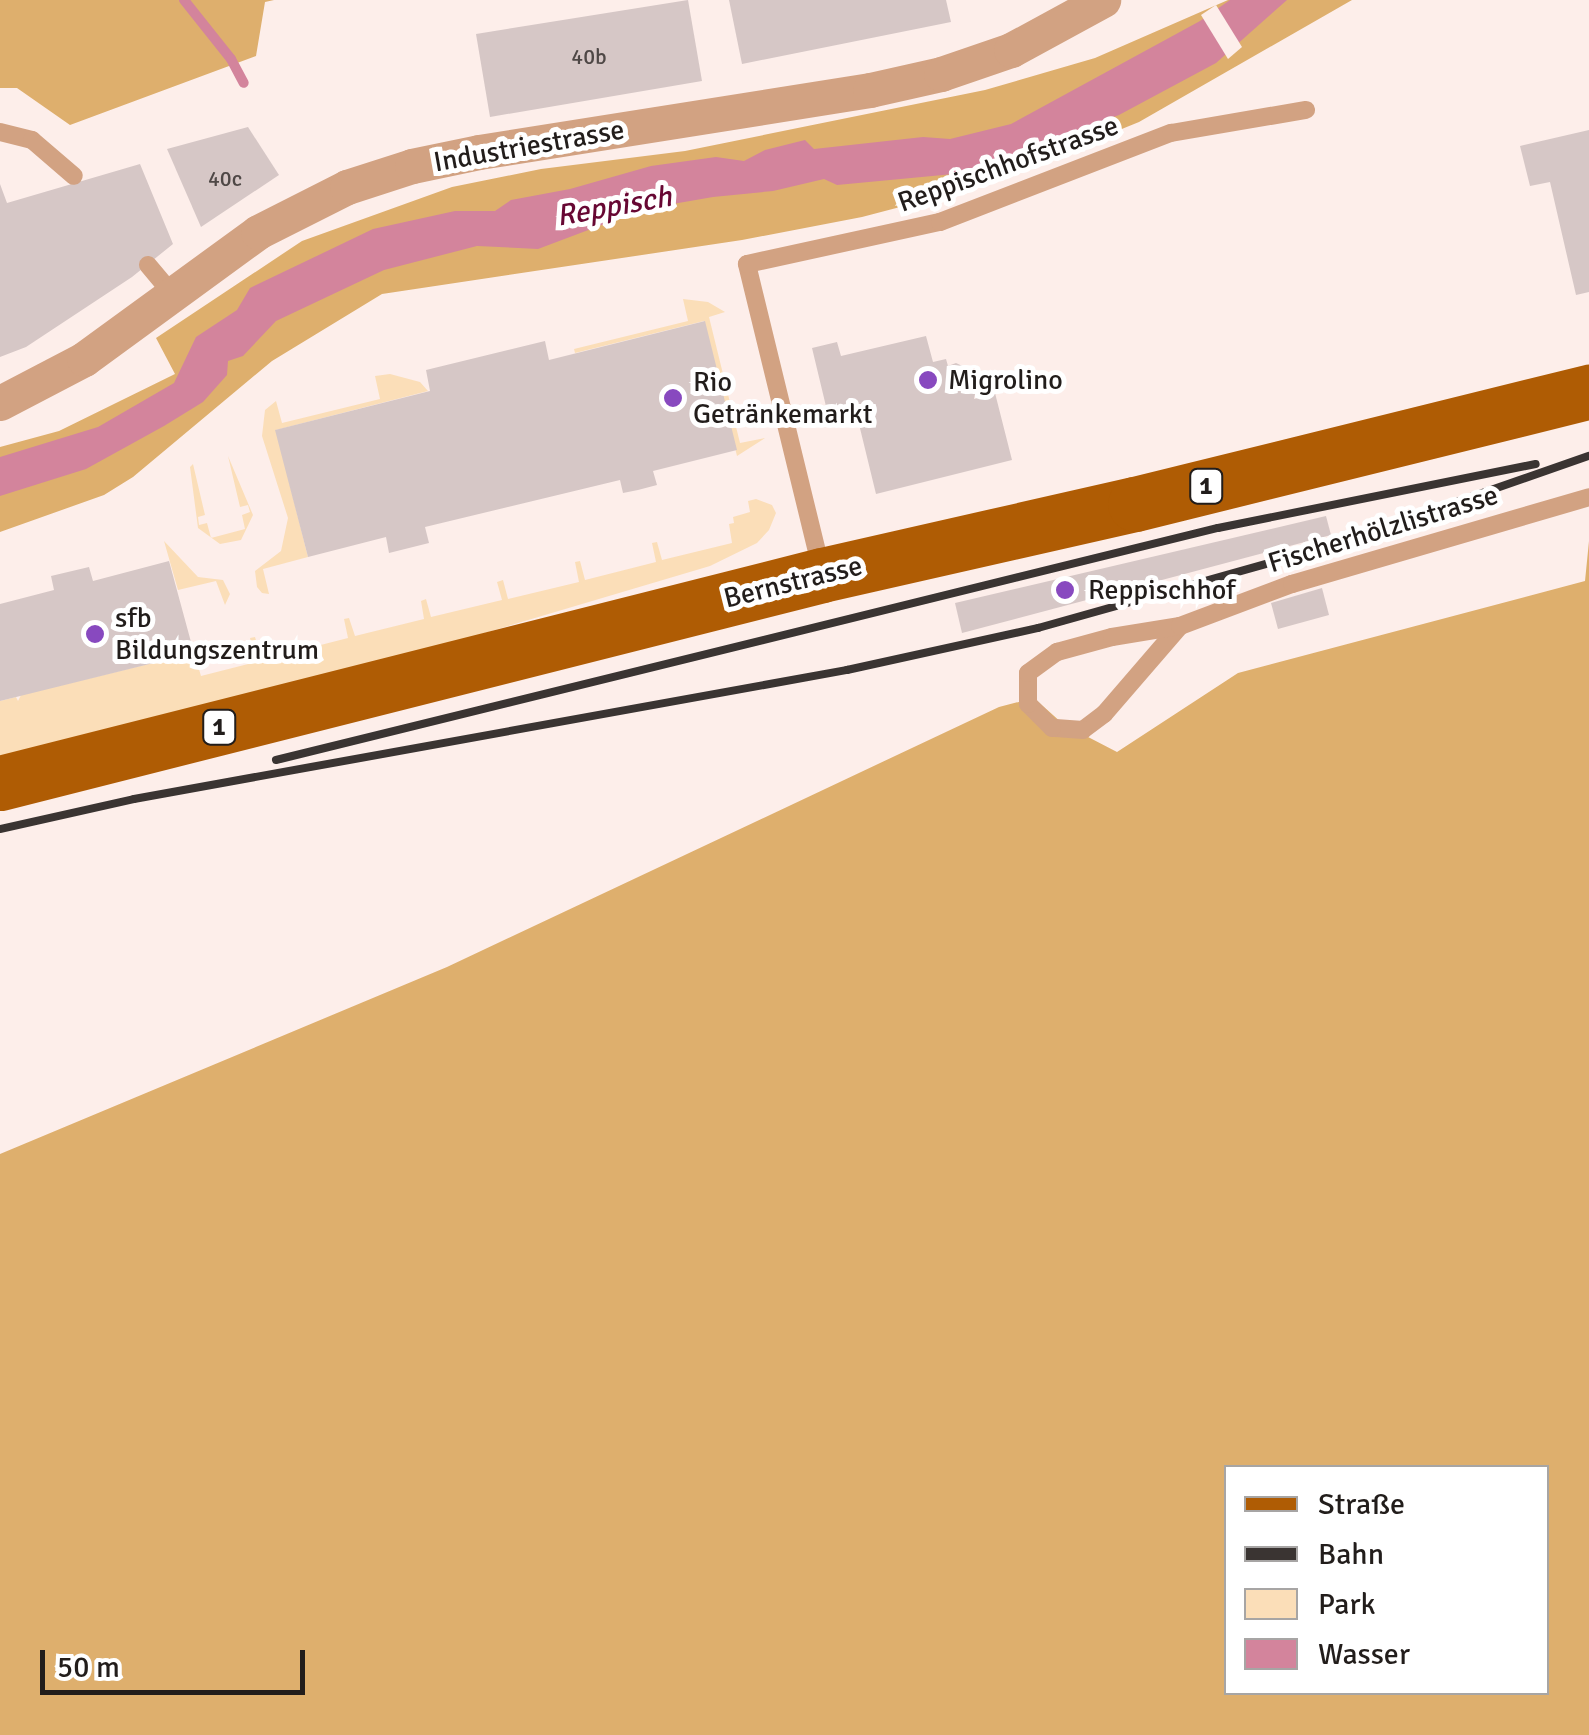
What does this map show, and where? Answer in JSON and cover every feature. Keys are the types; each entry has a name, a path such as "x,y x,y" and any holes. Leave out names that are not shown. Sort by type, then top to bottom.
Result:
{"main road":[{"name":"Bernstrasse","path":"0,783 822,574 1135,504 1589,392"}],"street":[{"name":"Industriestrasse","path":"0,403 84,359 246,240 298,210 412,166 870,90 941,74 1010,50 1103,0"}],"lane":[{"name":"Reppischhofstrasse","path":"822,574 747,264 940,222 1171,133 1306,110"},
{"path":"0,132 32,140 74,176"},
{"path":"148,266 172,294"},
{"name":"Fischerhölzlistrasse","path":"1180,626 1104,714 1083,730 1052,728 1033,712 1025,694 1028,674 1044,659 1072,647 1180,626 1292,584 1589,497"}],"green space":[{"path":"683,299 708,302 725,312 709,317 740,443 765,438 737,456 704,321 575,353 574,349 688,321"},
{"path":"390,374 420,382 428,391 276,430 308,557 263,569 269,594 262,593 255,571 281,551 288,518 262,436 265,410 276,401 282,423 380,399 375,376"},
{"path":"228,456 253,515 241,540 220,544 212,538 245,529 242,515 250,512 248,505 240,507"},
{"path":"193,464 205,515 198,517 199,525 207,523 211,537 198,528 190,467"},
{"path":"756,499 772,505 776,513 769,530 757,543 710,566 377,665 0,760 0,701 16,697 18,701 21,695 165,660 171,663 171,658 194,653 201,676 256,662 250,638 255,637 262,660 348,638 344,619 349,618 355,636 424,619 421,601 426,599 431,617 502,600 497,582 503,580 508,599 579,582 575,562 580,561 585,580 656,562 652,543 657,542 662,560 732,543 729,524 734,523 733,517 750,512 748,501"},
{"path":"164,541 198,577 223,580 230,594 225,605 216,581 178,590"}],"shaded area":[{"path":"0,0 274,0 265,2 256,56 70,125 17,88 0,88"},
{"path":"1228,0 1352,0 1139,122 984,185 862,217 742,240 382,294 272,361 133,477 104,495 0,532 0,447 59,431 175,374 156,338 302,241 452,187 541,169 685,151 985,90 1095,58"},
{"path":"1589,541 1589,1735 0,1735 0,1154 447,967 999,707 1034,698 1063,724 1117,752 1238,673 1585,581"}],"water":[{"name":"Reppisch","path":"1230,0 1287,0 1216,63 1119,115 964,173 837,185 824,179 773,191 713,197 644,209 538,249 477,246 384,270 276,321 243,356 228,361 227,375 203,402 164,426 86,469 0,496 0,457 98,427 174,383 196,337 237,310 250,288 373,229 455,211 495,211 511,200 570,189 651,166 716,157 744,161 765,150 805,140 814,149 923,137 950,139 1011,124 1200,21"}],"pier":[{"path":"1216,5 1242,47 1228,59 1201,15"}],"building":[{"path":"688,0 702,81 490,117 476,34"},
{"path":"729,0 946,0 951,22 742,64"},
{"path":"248,127 279,175 201,227 167,149"},
{"path":"1589,130 1589,292 1576,295 1550,182 1530,186 1520,146"},
{"path":"140,164 173,244 132,277 26,347 0,357 0,184 7,203"},
{"path":"705,321 737,450 653,471 657,485 638,490 623,493 620,480 425,527 429,543 389,553 386,537 308,557 275,430 430,391 426,370 545,341 549,360"},
{"path":"926,336 933,362 946,359 948,366 956,363 971,370 977,384 974,399 995,393 1012,460 876,494 857,416 830,423 812,348 837,342 841,356"},
{"path":"1326,516 1331,535 962,633 955,603"},
{"name":"sfb Bildungszentrum","path":"169,561 194,653 0,701 0,604 54,590 51,576 89,567 93,581"},
{"path":"1322,588 1329,615 1278,629 1271,603"}],"waterway":[{"path":"184,0 231,59 244,83"}],"railway":[{"path":"0,829 134,799 847,670 1038,628 1333,545 1589,456"},
{"path":"276,760 1218,528 1536,464"}],"place":[{"name":"Migrolino","path":"928,380"},
{"name":"Rio Getränkemarkt","path":"673,398"},
{"name":"Reppischhof","path":"1065,590"},
{"name":"sfb Bildungszentrum","path":"95,634"}]}
